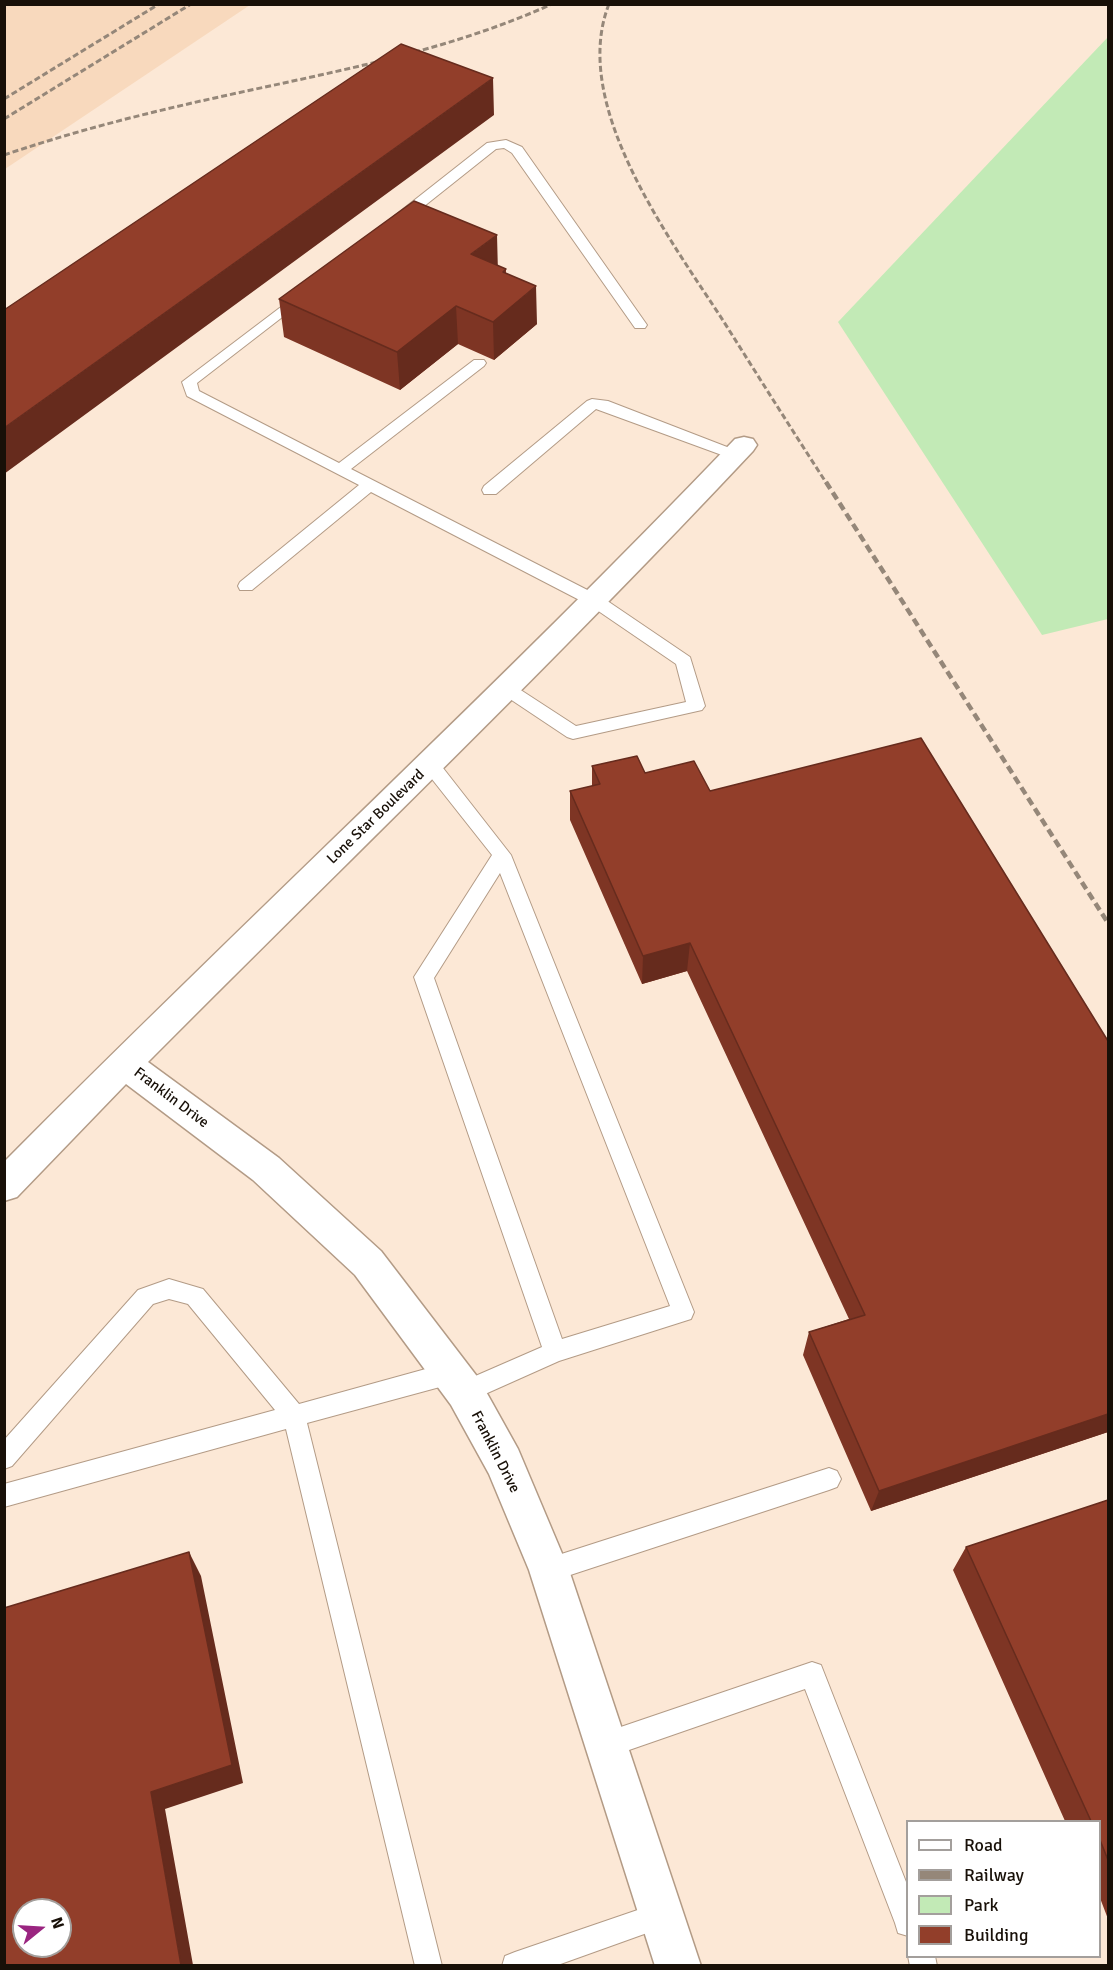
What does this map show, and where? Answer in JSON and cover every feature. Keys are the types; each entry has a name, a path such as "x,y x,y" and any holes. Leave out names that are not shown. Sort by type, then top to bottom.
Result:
{"street":[{"name":"Lone Star Boulevard","path":"4,1186 123,1063 597,602 739,450"},
{"name":"Franklin Drive","path":"123,1063 266,1169 368,1263 458,1383 504,1462 549,1570 678,1965"}],"lane":[{"path":"388,227 492,146 506,144 518,150 640,325"},
{"path":"312,286 189,382 192,393 597,602 684,661 696,706 573,733 507,689"},
{"path":"341,469 479,363"},
{"path":"490,490 592,404 603,404 739,450"},
{"path":"246,586 370,484"},
{"path":"4,1496 294,1416 458,1383 683,1312 502,855 430,764"},
{"path":"502,855 424,977 555,1352"},
{"path":"4,1458 146,1297 169,1289 195,1296 294,1416 429,1965"},
{"path":"549,1570 829,1479"},
{"path":"606,1745 812,1674 906,1918"},
{"path":"514,1965 661,1915"}],"shaded area":[{"path":"5,4 250,4 250,5 5,169"}],"green space":[{"path":"1108,37 1108,619 1042,635 838,322"}],"building":[{"path":"401,44 493,78 4,428 4,310"},
{"path":"414,201 497,235 471,254 506,269 503,272 536,286 493,322 456,306 397,352 279,299"},
{"path":"921,738 1108,1041 1108,1414 879,1491 809,1332 865,1315 690,943 643,956 570,791 600,784 592,766 637,756 645,773 694,761 710,791"},
{"path":"1108,1500 1108,1860 1101,1842 1101,1820 1091,1820 966,1547"},
{"path":"189,1552 232,1765 151,1792 181,1965 4,1965 4,1608"}],"railway":[{"path":"4,99 159,4"},
{"path":"4,119 191,4"},
{"path":"4,155 138,116 430,48 512,21 552,4"},
{"path":"609,4 600,43 603,85 614,127 632,170 678,252 827,484"},
{"path":"826,482 1108,923"}]}
